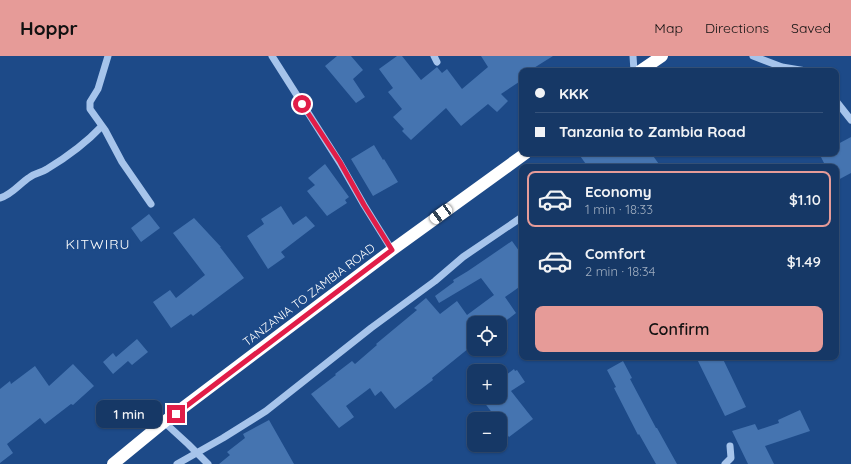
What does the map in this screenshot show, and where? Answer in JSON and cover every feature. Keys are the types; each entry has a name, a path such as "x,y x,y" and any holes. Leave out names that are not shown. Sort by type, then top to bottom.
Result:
{"highway":[{"path":"644,68 662,56"},
{"name":"TANZANIA TO ZAMBIA ROAD","path":"113,464 164,422 392,250 522,156"}],"street":[{"path":"108,56 102,79 90,106 92,113 102,126 122,162 150,204"},
{"path":"272,56 340,162 364,205 392,250"},
{"path":"633,56 634,68"},
{"path":"753,56 782,67 790,68"},
{"path":"839,105 851,120"},
{"path":"0,198 9,194 32,175 44,171 67,157 87,142 102,126"},
{"path":"177,464 266,411 463,257 519,219"},
{"path":"164,422 208,464"},
{"path":"725,464 731,458 730,446"}],"building":[{"path":"337,56 351,56 363,70 353,79 365,97 356,103 325,66"},
{"path":"397,56 402,56 421,80 437,67 442,73 447,69 462,89 488,67 481,56 553,56 534,68 519,68 519,82 501,94 508,101 497,112 488,104 461,126 446,108 411,140 402,131 404,129 393,117 402,109 388,92 393,88 379,69"},
{"path":"851,137 851,173 839,179 839,164 824,164 820,156 839,156 839,143"},
{"path":"374,145 398,182 373,196 351,159"},
{"path":"580,156 653,156 659,164 586,164"},
{"path":"325,164 349,197 345,200 347,203 327,216 307,191 315,185 308,178"},
{"path":"281,206 293,225 306,216 315,226 281,252 285,257 268,269 247,236 264,224 261,219"},
{"path":"149,214 160,228 141,242 131,228"},
{"path":"194,218 221,247 244,278 193,316 191,314 171,328 153,302 170,290 176,298 205,275 173,233"},
{"path":"512,241 519,251 519,287 505,297 516,313 507,320 507,316 467,316 467,350 432,378 433,380 395,409 381,391 375,396 370,388 346,406 354,417 339,428 311,394 352,361 355,364 377,345 376,344 417,310 414,308 426,298 440,314 457,301 467,315 494,295 481,278 439,303 435,296 454,282 453,280"},
{"path":"137,339 148,352 132,365 128,361 113,374 103,362 113,353 116,357"},
{"path":"697,360 723,360 746,407 725,416"},
{"path":"623,361 632,378 630,379 677,464 656,464 639,434 638,435 614,388 616,387 607,370"},
{"path":"73,364 94,386 73,405 71,404 45,424 40,418 7,444 13,453 0,463 0,389 10,381 11,384 35,366 49,386"},
{"path":"514,369 515,371 517,370 525,382 511,391 533,419 509,437 507,435 507,412 492,412 485,404 507,404 507,374"},
{"path":"800,410 810,431 765,446 774,464 748,464 732,431 755,424 758,430 779,423 778,420"},
{"path":"269,420 294,464 219,464 230,455 227,452 245,438 243,434"}],"district":[{"name":"KITWIRU","path":"98,244"}],"route":[{"path":"176,414 392,250 364,205 340,162 302,104"}]}
